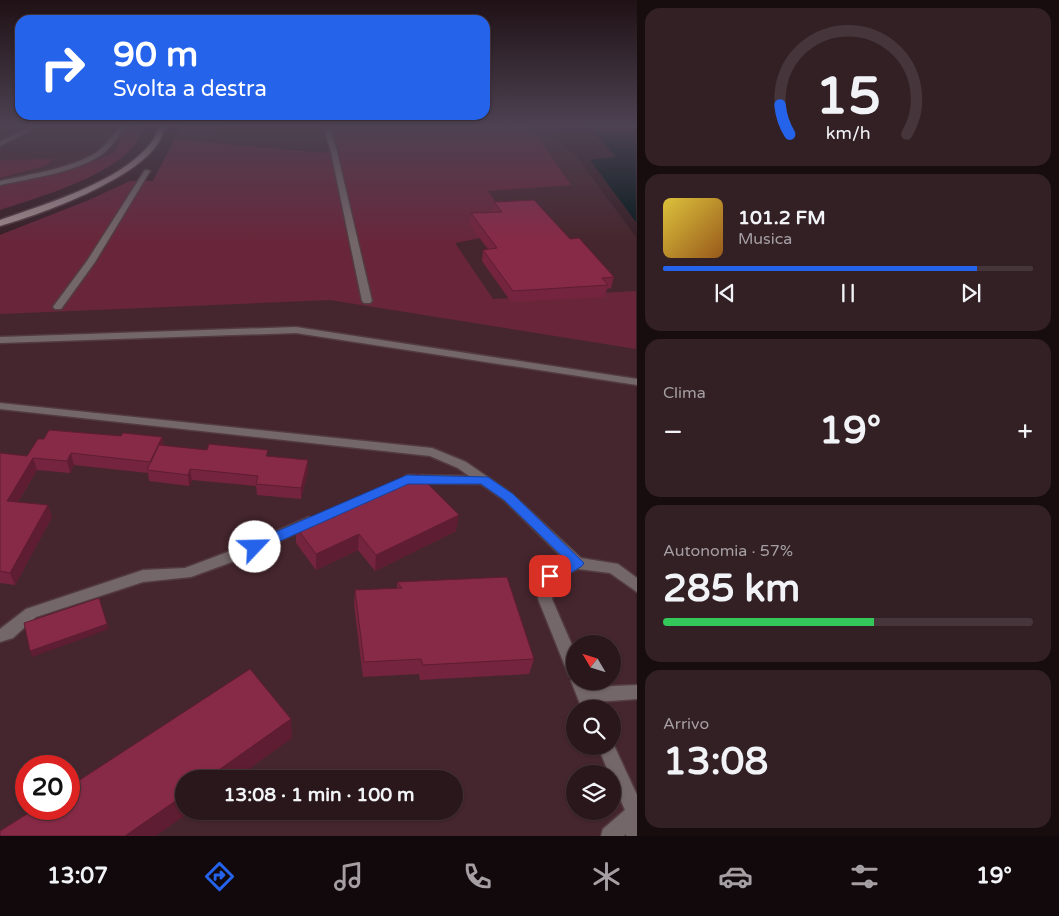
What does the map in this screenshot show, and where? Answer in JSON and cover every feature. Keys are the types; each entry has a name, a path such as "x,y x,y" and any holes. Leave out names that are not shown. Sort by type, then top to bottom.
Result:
{"street":[{"path":"0,223 75,195 122,171 131,164"}],"lane":[{"path":"0,183 70,164"},
{"path":"337,164 367,301"},
{"path":"58,306 91,262 147,171"},
{"path":"0,340 296,330 636,382"},
{"path":"0,406 432,452 462,464 508,497 577,563"},
{"path":"398,483 407,479 484,480"},
{"path":"0,636 8,633 31,613 144,576 186,573 238,554 323,516"},
{"path":"566,649 545,599 550,576 577,563 613,568 636,586"},
{"path":"585,695 636,692"},
{"path":"610,755 635,815 635,836"},
{"path":"610,836 635,815"}],"shaded area":[{"path":"0,164 112,164 54,191 0,210"},
{"path":"0,164 48,164 45,166 0,178"},
{"path":"85,164 112,164 95,175 75,184 0,210 0,186"},
{"path":"161,164 582,164 636,237 636,836 0,836 0,235 89,200 130,181 153,181"},
{"path":"162,164 556,164 571,185 488,191 516,231 455,243 493,299 636,291 636,349 330,300 0,314 0,235 89,200 130,181 153,181"},
{"path":"593,164 636,164 636,222"}],"building":[{"path":"534,200 570,239 579,238 614,277 602,278 608,285 513,291 483,250 497,248 471,213 502,212 494,202"},
{"path":"49,430 121,436 123,433 162,437 150,462 71,453 67,461 33,458 7,501 48,505 10,573 0,571 0,453 27,456 38,439 44,439"},
{"path":"209,444 268,450 266,456 308,460 301,488 256,484 258,476 190,469 188,475 147,470 159,445 207,450"},
{"path":"418,474 459,515 376,555 359,534 316,554 296,527"},
{"path":"507,577 534,659 423,665 421,659 364,662 355,590 402,588 397,582"},
{"path":"99,598 107,624 30,651 24,623"},
{"path":"250,669 291,719 219,770 175,770 175,801 125,836 0,836 0,831 18,820 80,820 80,780"}],"route":[{"path":"255,547 407,479 484,480 508,497 577,563 550,576"}]}
